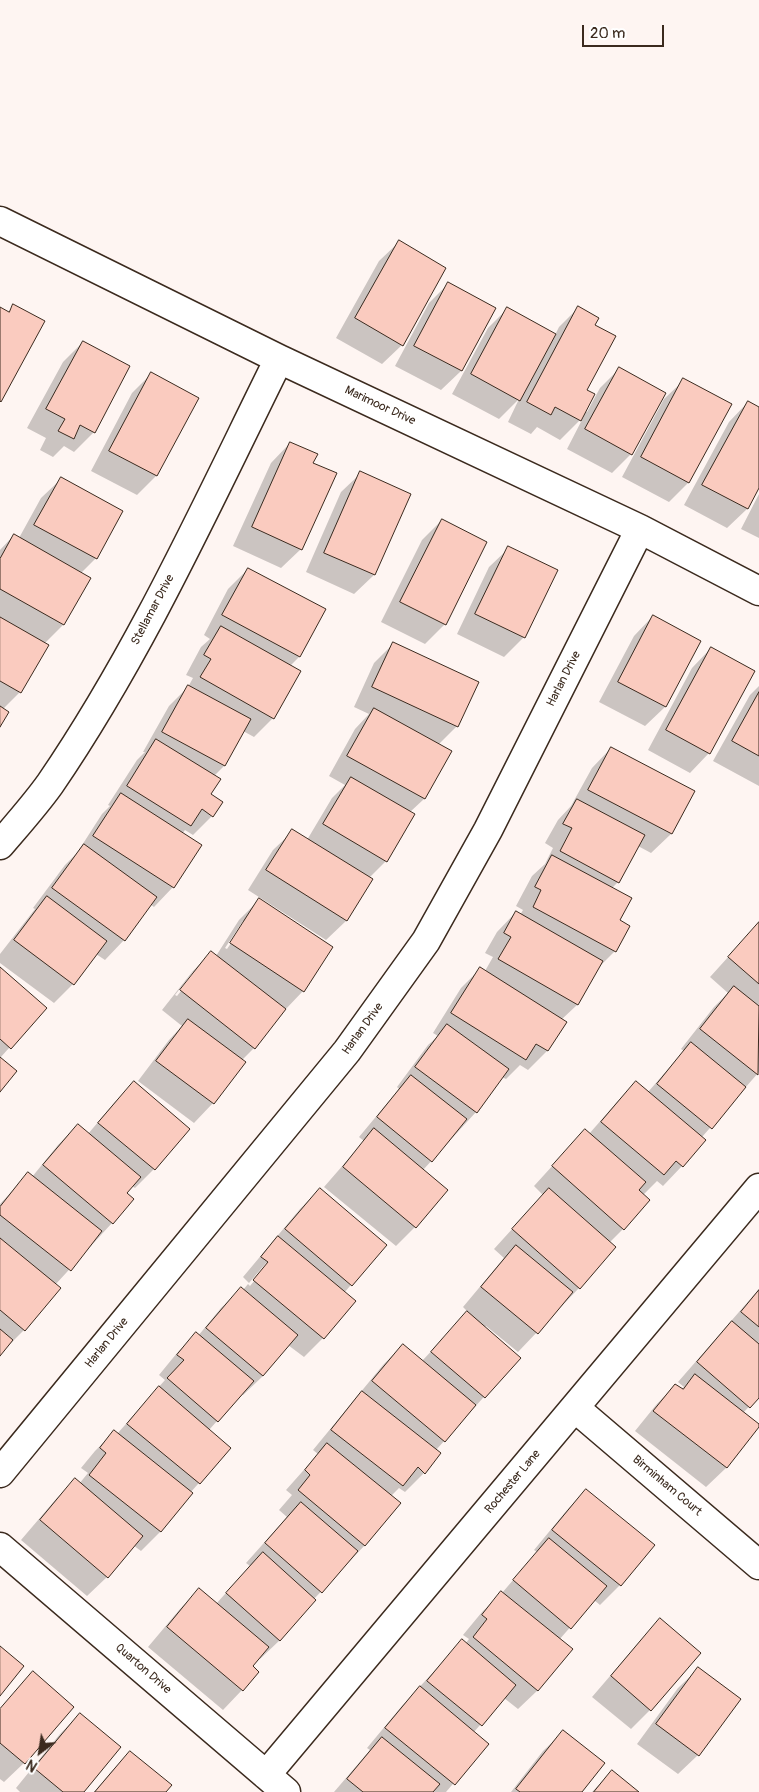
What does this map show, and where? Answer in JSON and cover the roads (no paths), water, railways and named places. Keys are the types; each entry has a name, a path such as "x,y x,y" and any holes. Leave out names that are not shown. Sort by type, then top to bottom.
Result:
{"street":[{"name":"Marimoor Drive","path":"0,221 279,358 640,529 759,591"},
{"name":"Stellamar Drive","path":"0,845 50,785 109,691 172,575 279,358"},
{"name":"Harlan Drive","path":"0,1473 347,1051 426,941 488,830 640,529"},
{"name":"Rochester Lane","path":"276,1784 575,1408 759,1188"},
{"name":"Birminham Court","path":"575,1408 759,1565"},
{"name":"Quarton Drive","path":"0,1547 276,1784"}]}
